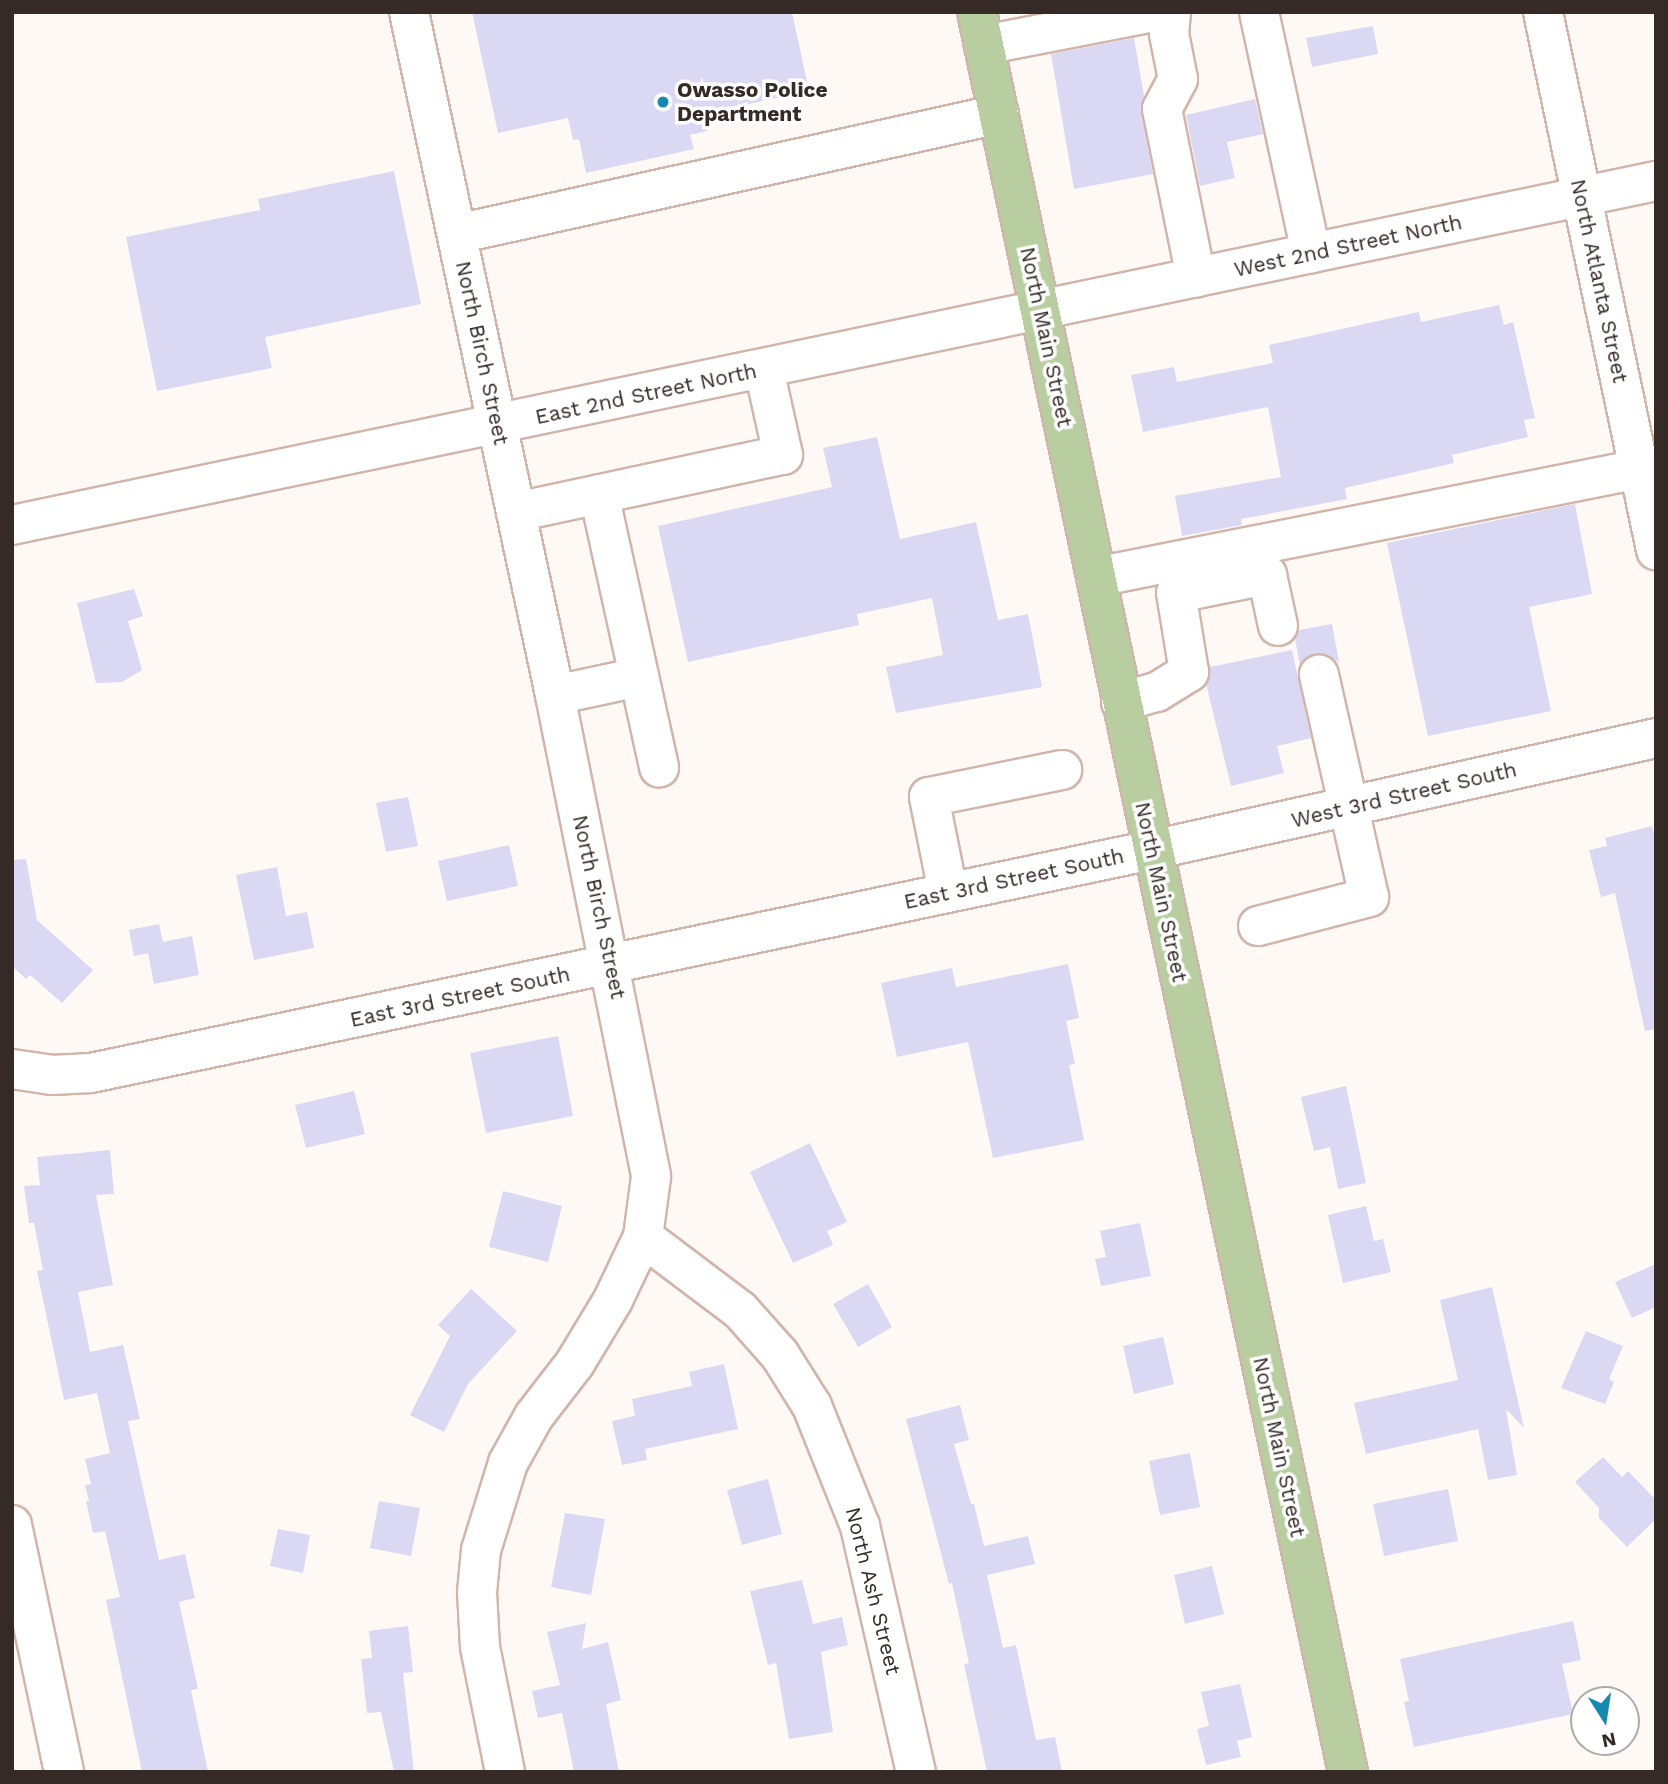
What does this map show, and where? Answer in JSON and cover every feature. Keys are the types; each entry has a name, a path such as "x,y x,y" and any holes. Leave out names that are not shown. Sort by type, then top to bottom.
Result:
{"main road":[{"name":"North Main Street","path":"981,29 1348,1772"}],"street":[{"name":"North Birch Street","path":"409,12 555,695 652,1177 643,1237 613,1300 575,1363 534,1416 508,1463 487,1525 481,1550 477,1591 480,1647 505,1772"},
{"path":"981,29 1154,12"},
{"path":"1171,12 1169,34 1178,79 1162,109 1196,278"},
{"path":"1259,12 1311,253"},
{"name":"North Atlanta Street","path":"1543,12 1656,550"},
{"path":"457,234 999,114"},
{"name":"West 2nd Street North","path":"1040,311 1656,181"},
{"name":"East 2nd Street North","path":"29,521 1040,311"},
{"path":"516,512 783,455 764,369"},
{"path":"1096,577 1639,469"},
{"path":"599,494 659,768"},
{"path":"1121,702 1157,692 1189,672 1176,593 1267,575 1278,626"},
{"path":"1258,926 1368,897 1320,675"},
{"path":"555,695 639,677"},
{"name":"West 3rd Street South","path":"1152,850 1656,738"},
{"path":"948,892 929,797 1062,769"},
{"name":"East 3rd Street South","path":"12,1069 52,1075 92,1073 1152,850"},
{"name":"North Ash Street","path":"643,1237 740,1310 780,1355 812,1406 860,1526 916,1772"},
{"path":"12,1525 64,1772"}],"building":[{"name":"Owasso Police Department","path":"472,12 792,12 809,91 703,114 707,131 690,135 694,149 586,173 579,139 573,140 568,118 498,133"},
{"path":"1373,26 1378,54 1312,67 1306,38"},
{"path":"1134,38 1144,96 1141,113 1153,174 1074,189 1051,54"},
{"path":"1255,99 1263,134 1227,142 1235,178 1200,186 1186,115"},
{"path":"394,171 421,304 265,337 272,368 157,391 126,237 260,210 258,199"},
{"path":"1499,305 1504,325 1513,322 1535,418 1524,420 1528,437 1452,455 1454,463 1345,488 1347,499 1241,519 1242,525 1182,536 1175,496 1281,477 1268,407 1143,432 1131,375 1174,367 1177,382 1273,363 1269,345 1419,312 1421,322"},
{"path":"877,437 900,539 976,522 998,620 1028,614 1042,687 896,713 886,667 943,655 932,598 857,614 859,625 688,662 658,526 832,487 823,448"},
{"path":"1575,504 1592,594 1529,607 1551,711 1428,736 1387,543"},
{"path":"134,589 143,616 128,621 142,670 122,682 96,683 77,603"},
{"path":"1332,624 1339,662 1326,654 1315,654 1305,659 1300,666 1295,639 1299,630"},
{"path":"1292,650 1311,738 1277,746 1284,773 1231,786 1206,684 1210,667"},
{"path":"408,797 418,846 386,852 376,803"},
{"path":"1652,826 1656,843 1656,1029 1645,1031 1615,893 1601,897 1589,850 1607,846 1605,838"},
{"path":"509,845 518,886 447,901 438,861"},
{"path":"26,859 37,920 93,970 62,1003 30,975 26,979 12,966 12,860"},
{"path":"277,867 286,916 307,912 314,948 254,960 236,875"},
{"path":"159,924 163,942 192,936 199,975 154,984 148,953 134,956 129,930"},
{"path":"1068,964 1079,1018 1066,1021 1075,1064 1069,1065 1084,1140 993,1158 968,1042 897,1057 881,983 952,968 956,987"},
{"path":"558,1036 573,1116 486,1133 470,1053"},
{"path":"1346,1086 1366,1183 1338,1189 1330,1147 1314,1151 1301,1097"},
{"path":"354,1091 365,1134 306,1148 295,1105"},
{"path":"810,1143 847,1222 827,1231 833,1245 793,1263 750,1172"},
{"path":"110,1150 114,1194 96,1195 113,1285 78,1292 90,1352 123,1345 140,1419 128,1421 159,1560 185,1554 195,1598 179,1602 198,1689 191,1690 208,1772 142,1772 106,1600 120,1597 105,1531 93,1533 86,1501 89,1501 85,1485 91,1484 85,1459 110,1453 97,1393 64,1400 37,1271 43,1270 34,1223 29,1223 24,1186 40,1185 37,1157"},
{"path":"503,1191 562,1206 548,1262 489,1247"},
{"path":"1366,1206 1374,1241 1383,1239 1391,1272 1343,1283 1328,1215"},
{"path":"1140,1223 1151,1276 1101,1286 1095,1259 1106,1257 1100,1231"},
{"path":"1656,1264 1656,1307 1632,1318 1615,1282"},
{"path":"868,1284 892,1327 858,1347 833,1304"},
{"path":"1492,1287 1524,1428 1506,1409 1517,1475 1488,1480 1478,1429 1366,1454 1354,1403 1458,1380 1440,1300"},
{"path":"471,1289 517,1331 468,1384 444,1432 410,1415 450,1336 438,1325"},
{"path":"1586,1331 1623,1346 1609,1379 1614,1382 1605,1404 1561,1388"},
{"path":"1163,1337 1174,1384 1134,1394 1123,1346"},
{"path":"724,1364 738,1429 645,1449 647,1460 622,1465 612,1421 635,1416 632,1399 692,1386 689,1372"},
{"path":"960,1405 969,1440 954,1444 971,1504 974,1504 984,1546 1028,1536 1035,1564 987,1575 1003,1648 1016,1645 1036,1740 1055,1737 1062,1772 987,1772 964,1664 969,1663 952,1583 949,1584 906,1419"},
{"path":"1190,1453 1200,1507 1160,1515 1149,1461"},
{"path":"1603,1457 1622,1477 1628,1471 1656,1500 1656,1519 1627,1547 1599,1518 1599,1508 1575,1482"},
{"path":"768,1479 782,1534 742,1545 727,1490"},
{"path":"1448,1489 1458,1541 1384,1556 1373,1504"},
{"path":"379,1501 420,1508 411,1556 370,1548"},
{"path":"565,1513 605,1519 591,1595 551,1587"},
{"path":"278,1529 310,1535 303,1573 270,1566"},
{"path":"1212,1566 1224,1614 1185,1624 1174,1575"},
{"path":"802,1580 813,1624 842,1617 848,1645 821,1652 833,1732 789,1739 776,1663 768,1665 750,1591"},
{"path":"1573,1621 1581,1660 1562,1664 1570,1700 1570,1715 1414,1747 1404,1702 1409,1701 1400,1659"},
{"path":"586,1623 582,1649 608,1642 621,1700 606,1704 619,1772 574,1772 562,1713 538,1718 532,1691 560,1685 547,1632"},
{"path":"408,1626 413,1672 403,1673 414,1772 394,1772 381,1712 367,1713 361,1659 372,1658 369,1631"},
{"path":"1240,1684 1252,1737 1237,1741 1241,1757 1206,1765 1197,1729 1209,1726 1201,1692"}],"place":[{"name":"Owasso Police Department","path":"663,102"}]}
